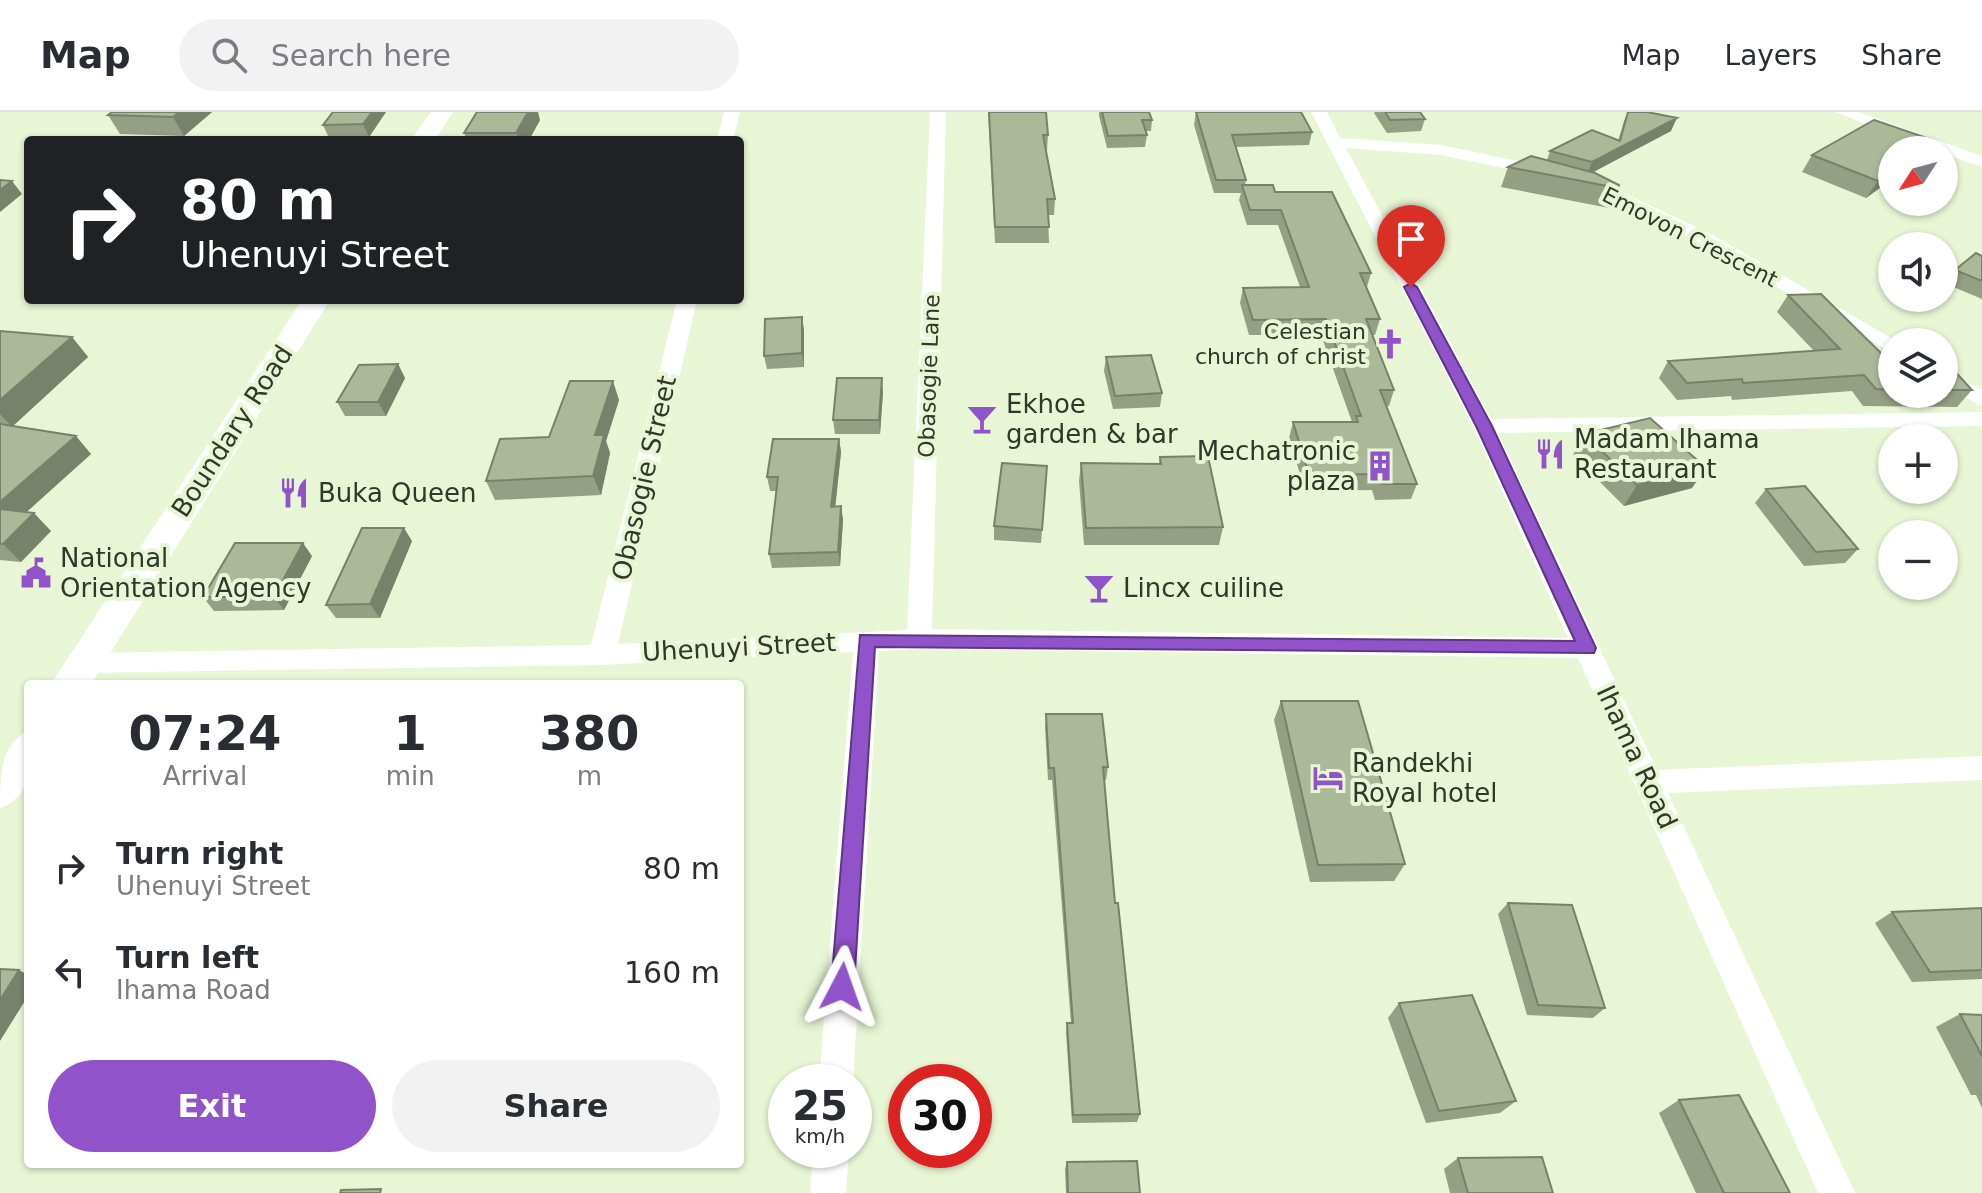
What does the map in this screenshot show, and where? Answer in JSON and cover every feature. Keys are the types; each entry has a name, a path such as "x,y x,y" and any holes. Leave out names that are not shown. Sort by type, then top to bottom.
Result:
{"street":[{"path":"426,136 442,112"},
{"path":"726,136 732,112"},
{"name":"Obasogie Lane","path":"919,639 938,112"},
{"name":"Ihama Road","path":"1319,112 1484,426 1837,1193"},
{"path":"1843,112 1982,162"},
{"name":"Emovon Crescent","path":"1333,142 1441,150 1489,159 1550,173 1626,199 1715,244 1878,339"},
{"name":"Boundary Road","path":"77,674 313,304"},
{"name":"Obasogie Street","path":"602,655 686,304"},
{"path":"1958,385 1982,399"},
{"path":"1484,426 1982,419"},
{"name":"Uhenuyi Street","path":"77,674 602,655 919,639 1587,648"},
{"path":"837,1064 867,640"},
{"path":"0,790 24,754"},
{"path":"1649,782 1982,768"},
{"path":"828,1193 830,1168"}],"building":[{"path":"112,112 179,112 173,117 108,115"},
{"path":"333,112 372,112 363,124 323,125"},
{"path":"477,112 528,112 516,133 464,133"},
{"path":"989,112 1046,112 1048,135 1043,135 1055,199 1047,199 1049,227 995,227"},
{"path":"1102,112 1149,112 1152,120 1142,120 1147,135 1108,136"},
{"path":"1196,112 1301,112 1312,132 1232,135 1246,180 1216,180"},
{"path":"1385,112 1420,112 1425,119 1390,120"},
{"path":"1628,112 1677,118 1592,162 1550,151 1592,130 1620,141"},
{"path":"1874,120 1921,136 1878,136 1878,181 1812,155"},
{"path":"1531,156 1595,173 1619,185 1618,188 1508,167"},
{"path":"0,180 12,181 0,190"},
{"path":"1242,185 1273,185 1275,192 1332,192 1371,273 1360,273 1380,319 1366,319 1394,390 1380,390 1417,484 1381,484 1377,474 1309,475 1293,422 1358,422 1356,416 1361,416 1326,319 1253,320 1243,288 1309,287 1281,210 1250,210"},
{"path":"1976,253 1982,256 1982,281 1958,271 1958,268"},
{"path":"1821,294 1878,350 1878,389 1864,375 1743,383 1742,379 1687,383 1668,361 1840,349 1788,295"},
{"path":"802,317 802,353 764,356 765,319"},
{"path":"0,331 72,337 0,400"},
{"path":"1151,355 1162,393 1115,396 1106,357"},
{"path":"398,364 378,402 337,402 359,365"},
{"path":"1958,375 1972,390 1958,390"},
{"path":"837,378 882,378 879,420 833,420"},
{"path":"570,381 613,381 595,435 604,435 593,476 486,481 500,439 549,437"},
{"path":"1650,418 1706,468 1637,485 1584,434"},
{"path":"0,424 76,436 0,502"},
{"path":"773,439 839,439 831,507 841,506 838,552 769,554 778,477 767,477"},
{"path":"1208,456 1223,527 1086,528 1081,463 1161,464 1160,457"},
{"path":"1002,463 1047,466 1042,530 994,526"},
{"path":"1805,486 1858,549 1816,552 1766,489"},
{"path":"0,509 34,513 3,544 0,544"},
{"path":"362,528 404,528 370,604 326,605"},
{"path":"235,543 303,543 274,597 203,597"},
{"path":"1281,701 1358,701 1405,864 1318,865"},
{"path":"1046,714 1102,714 1108,767 1103,767 1115,903 1118,903 1140,1114 1073,1115 1067,1023 1073,1023 1054,768 1049,768"},
{"path":"1508,903 1572,905 1605,1008 1538,1005"},
{"path":"1982,908 1982,970 1930,972 1892,912"},
{"path":"0,969 19,970 0,1000"},
{"path":"1472,995 1516,1101 1439,1111 1399,1003"},
{"path":"1960,1014 1982,1015 1982,1056"},
{"path":"1739,1095 1790,1193 1724,1193 1679,1100"},
{"path":"1542,1157 1553,1193 1468,1193 1458,1158"},
{"path":"1137,1161 1140,1193 1068,1193 1067,1162"},
{"path":"381,1189 380,1193 340,1193 341,1190"}],"place":[{"name":"Celestian church of christ","path":"1390,344"},
{"name":"Ekhoe garden & bar","path":"982,419"},
{"name":"Madam Ihama Restaurant","path":"1550,454"},
{"name":"Mechatronic plaza","path":"1380,466"},
{"name":"Buka Queen","path":"294,493"},
{"name":"National Orientation Agency","path":"36,573"},
{"name":"Lincx cuiline","path":"1099,588"},
{"name":"Randekhi Royal hotel","path":"1328,778"}],"route":[{"path":"842,987 867,640 1587,648 1484,426 1411,287"}]}
